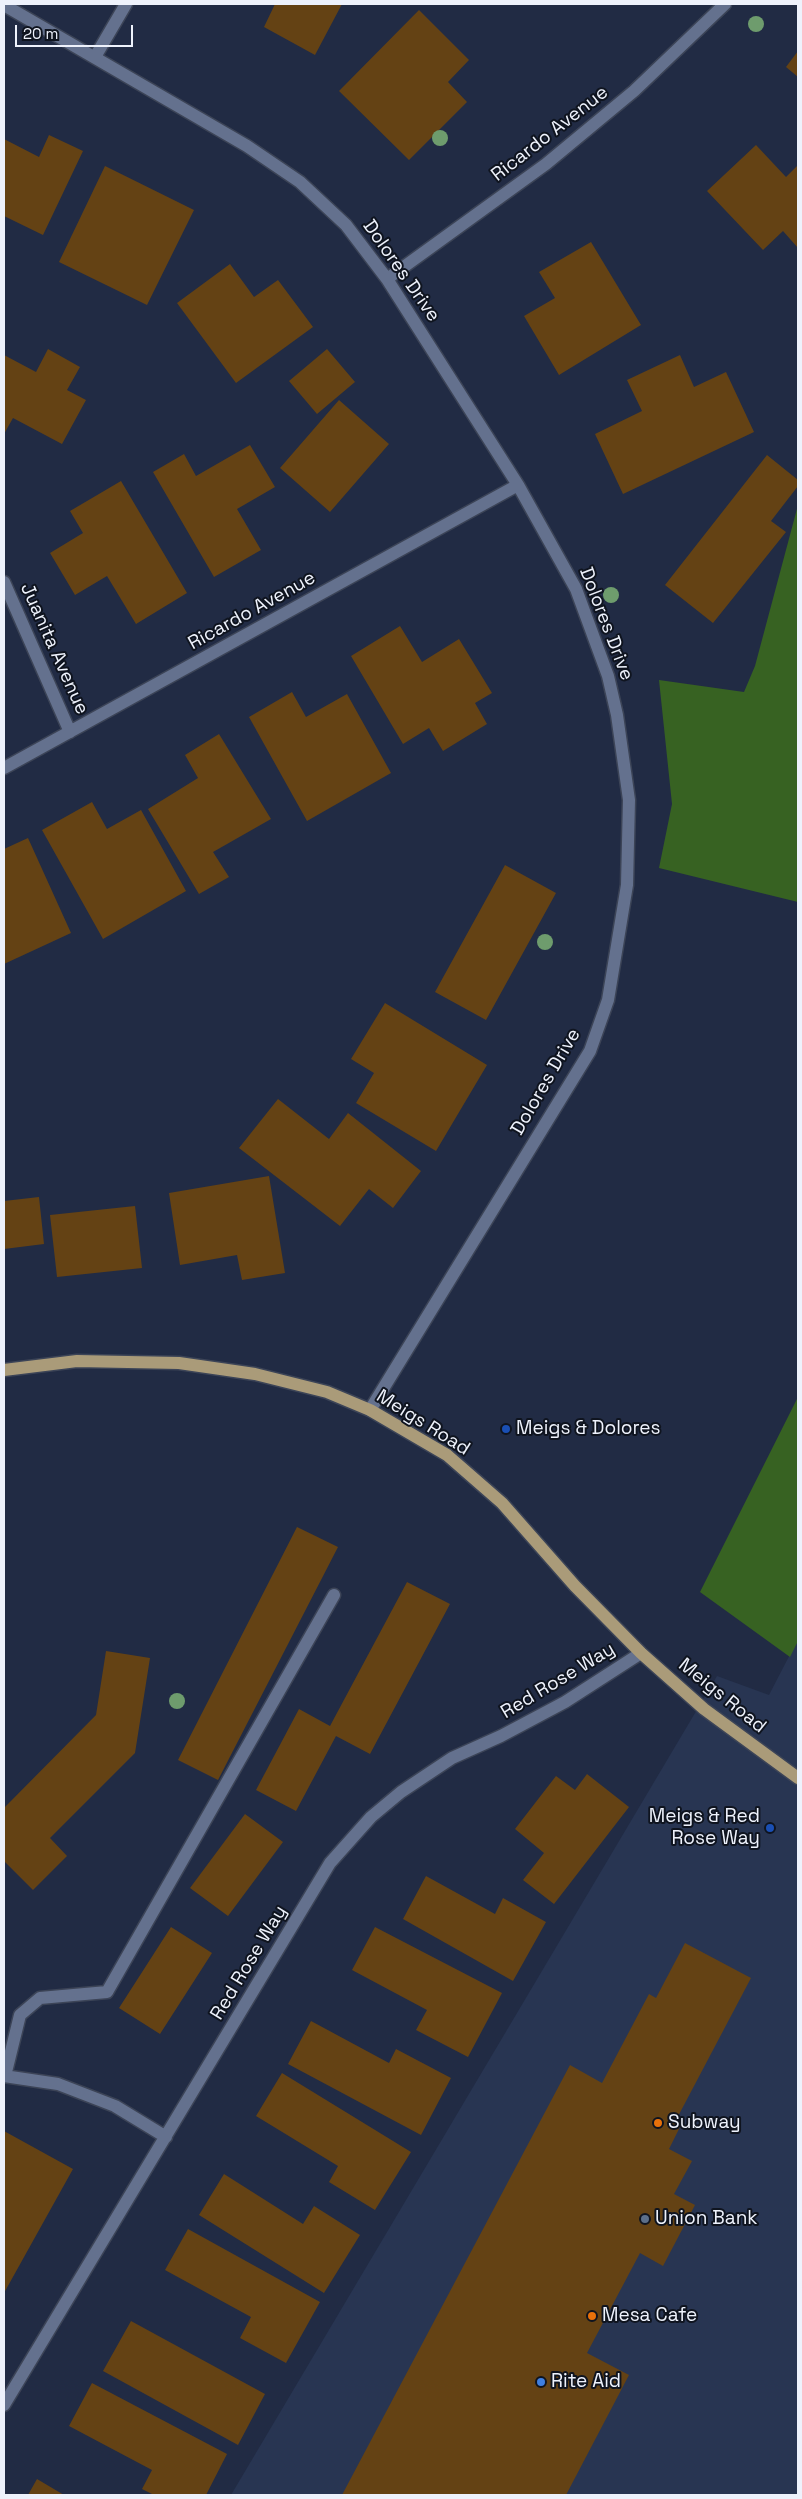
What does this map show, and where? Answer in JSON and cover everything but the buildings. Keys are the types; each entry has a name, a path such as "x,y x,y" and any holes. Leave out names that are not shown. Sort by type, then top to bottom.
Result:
{"main road":[{"name":"Meigs Road","path":"4,1370 77,1361 179,1363 255,1374 326,1392 370,1410 447,1455 502,1503 575,1586 641,1653 704,1709 798,1778"}],"street":[{"path":"95,57 126,4"},
{"name":"Ricardo Avenue","path":"387,279 561,152 634,91 725,4"},
{"name":"Dolores Drive","path":"4,5 247,146 300,182 346,225 387,279 518,485 576,589 608,676 617,715 628,800 627,885 608,1000 590,1051 370,1410"},
{"name":"Ricardo Avenue","path":"4,768 518,485"},
{"name":"Juanita Avenue","path":"4,582 70,732"},
{"path":"166,2137 114,2106 58,2084 4,2076 20,2015 40,1998 107,1992 334,1595"},
{"name":"Red Rose Way","path":"4,2406 330,1863 371,1817 401,1792 452,1758 501,1736 565,1702 641,1653"}],"shaded area":[{"path":"798,1639 798,2495 231,2495 717,1676 769,1695"}],"green space":[{"path":"798,505 798,902 659,868 672,804 659,680 744,692 755,666"},
{"path":"798,1397 798,1641 790,1657 700,1592"}],"place":[{"name":"Meigs & Dolores","path":"506,1429"},
{"name":"Meigs & Red Rose Way","path":"770,1828"},
{"name":"Subway","path":"658,2123"},
{"name":"Union Bank","path":"645,2219"},
{"name":"Mesa Cafe","path":"592,2316"},
{"name":"Rite Aid","path":"541,2382"}]}
